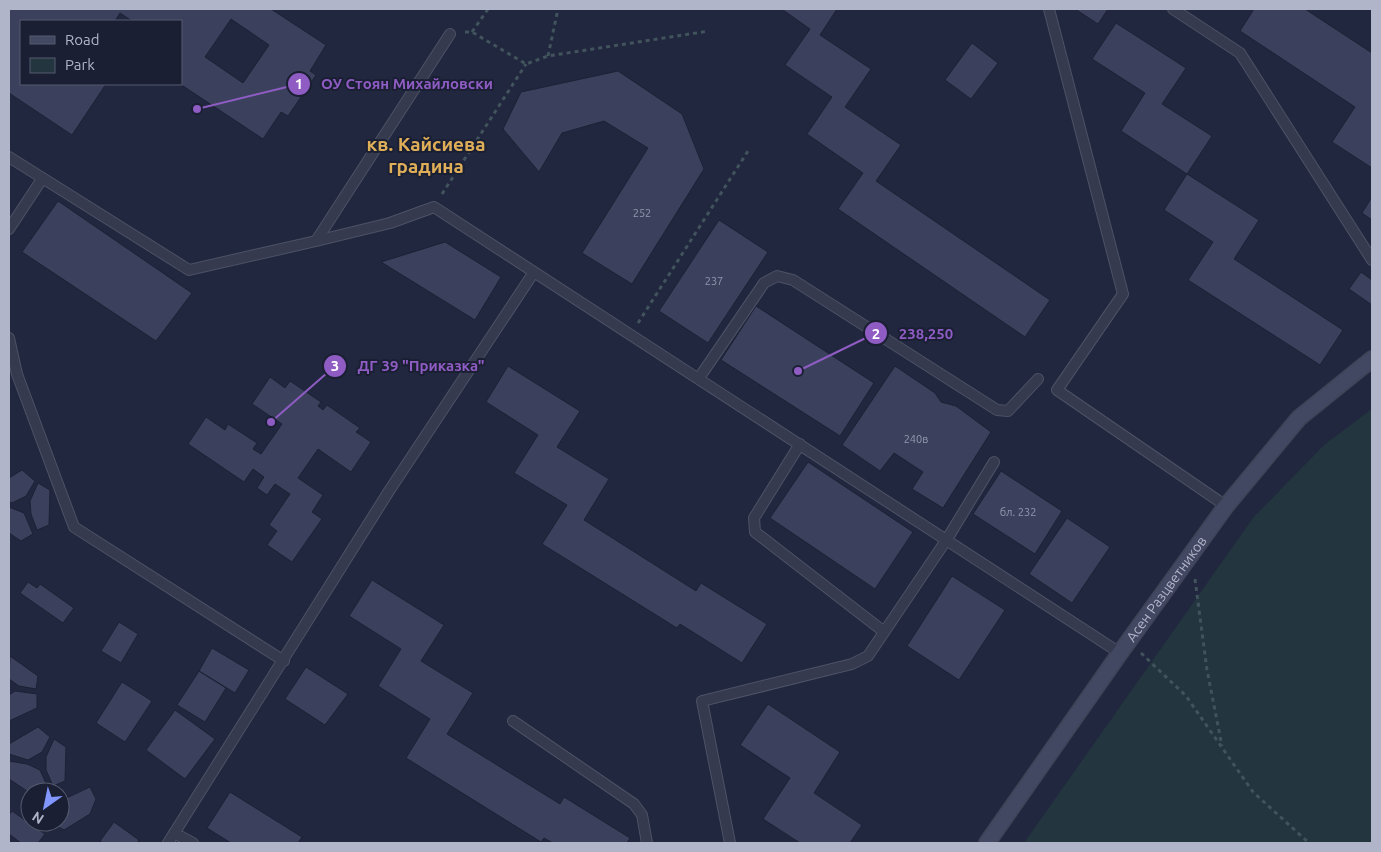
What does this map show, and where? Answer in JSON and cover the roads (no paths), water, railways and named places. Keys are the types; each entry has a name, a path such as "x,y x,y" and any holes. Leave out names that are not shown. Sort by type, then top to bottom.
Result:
{"street":[{"name":"Асен Разцветников","path":"987,843 1124,647 1226,506 1299,418 1372,359"}],"lane":[{"path":"1049,9 1123,294 1057,390 1226,506"},
{"path":"1173,9 1240,53 1372,260"},
{"path":"316,241 450,34"},
{"path":"9,157 189,270 390,223 434,207 947,539 1124,647"},
{"path":"9,229 42,179"},
{"path":"168,843 389,491 534,272"},
{"path":"699,378 764,283 777,276 793,280 997,410 1008,411 1038,379"},
{"path":"9,338 17,374 74,527 284,661"},
{"path":"800,444 754,518 756,532 883,631"},
{"path":"730,843 702,701 852,664 868,656 883,631 947,539 994,462"},
{"path":"514,721 634,804 642,815 647,843"},
{"path":"174,833 192,843"}],"place":[{"name":"ОУ Стоян Михайловски","path":"197,109"},
{"name":"238,250","path":"798,371"},
{"name":"ДГ 39 \"Приказка\"","path":"271,422"}],"district":[{"name":"кв. Кайсиева градина","path":"426,155"}]}
